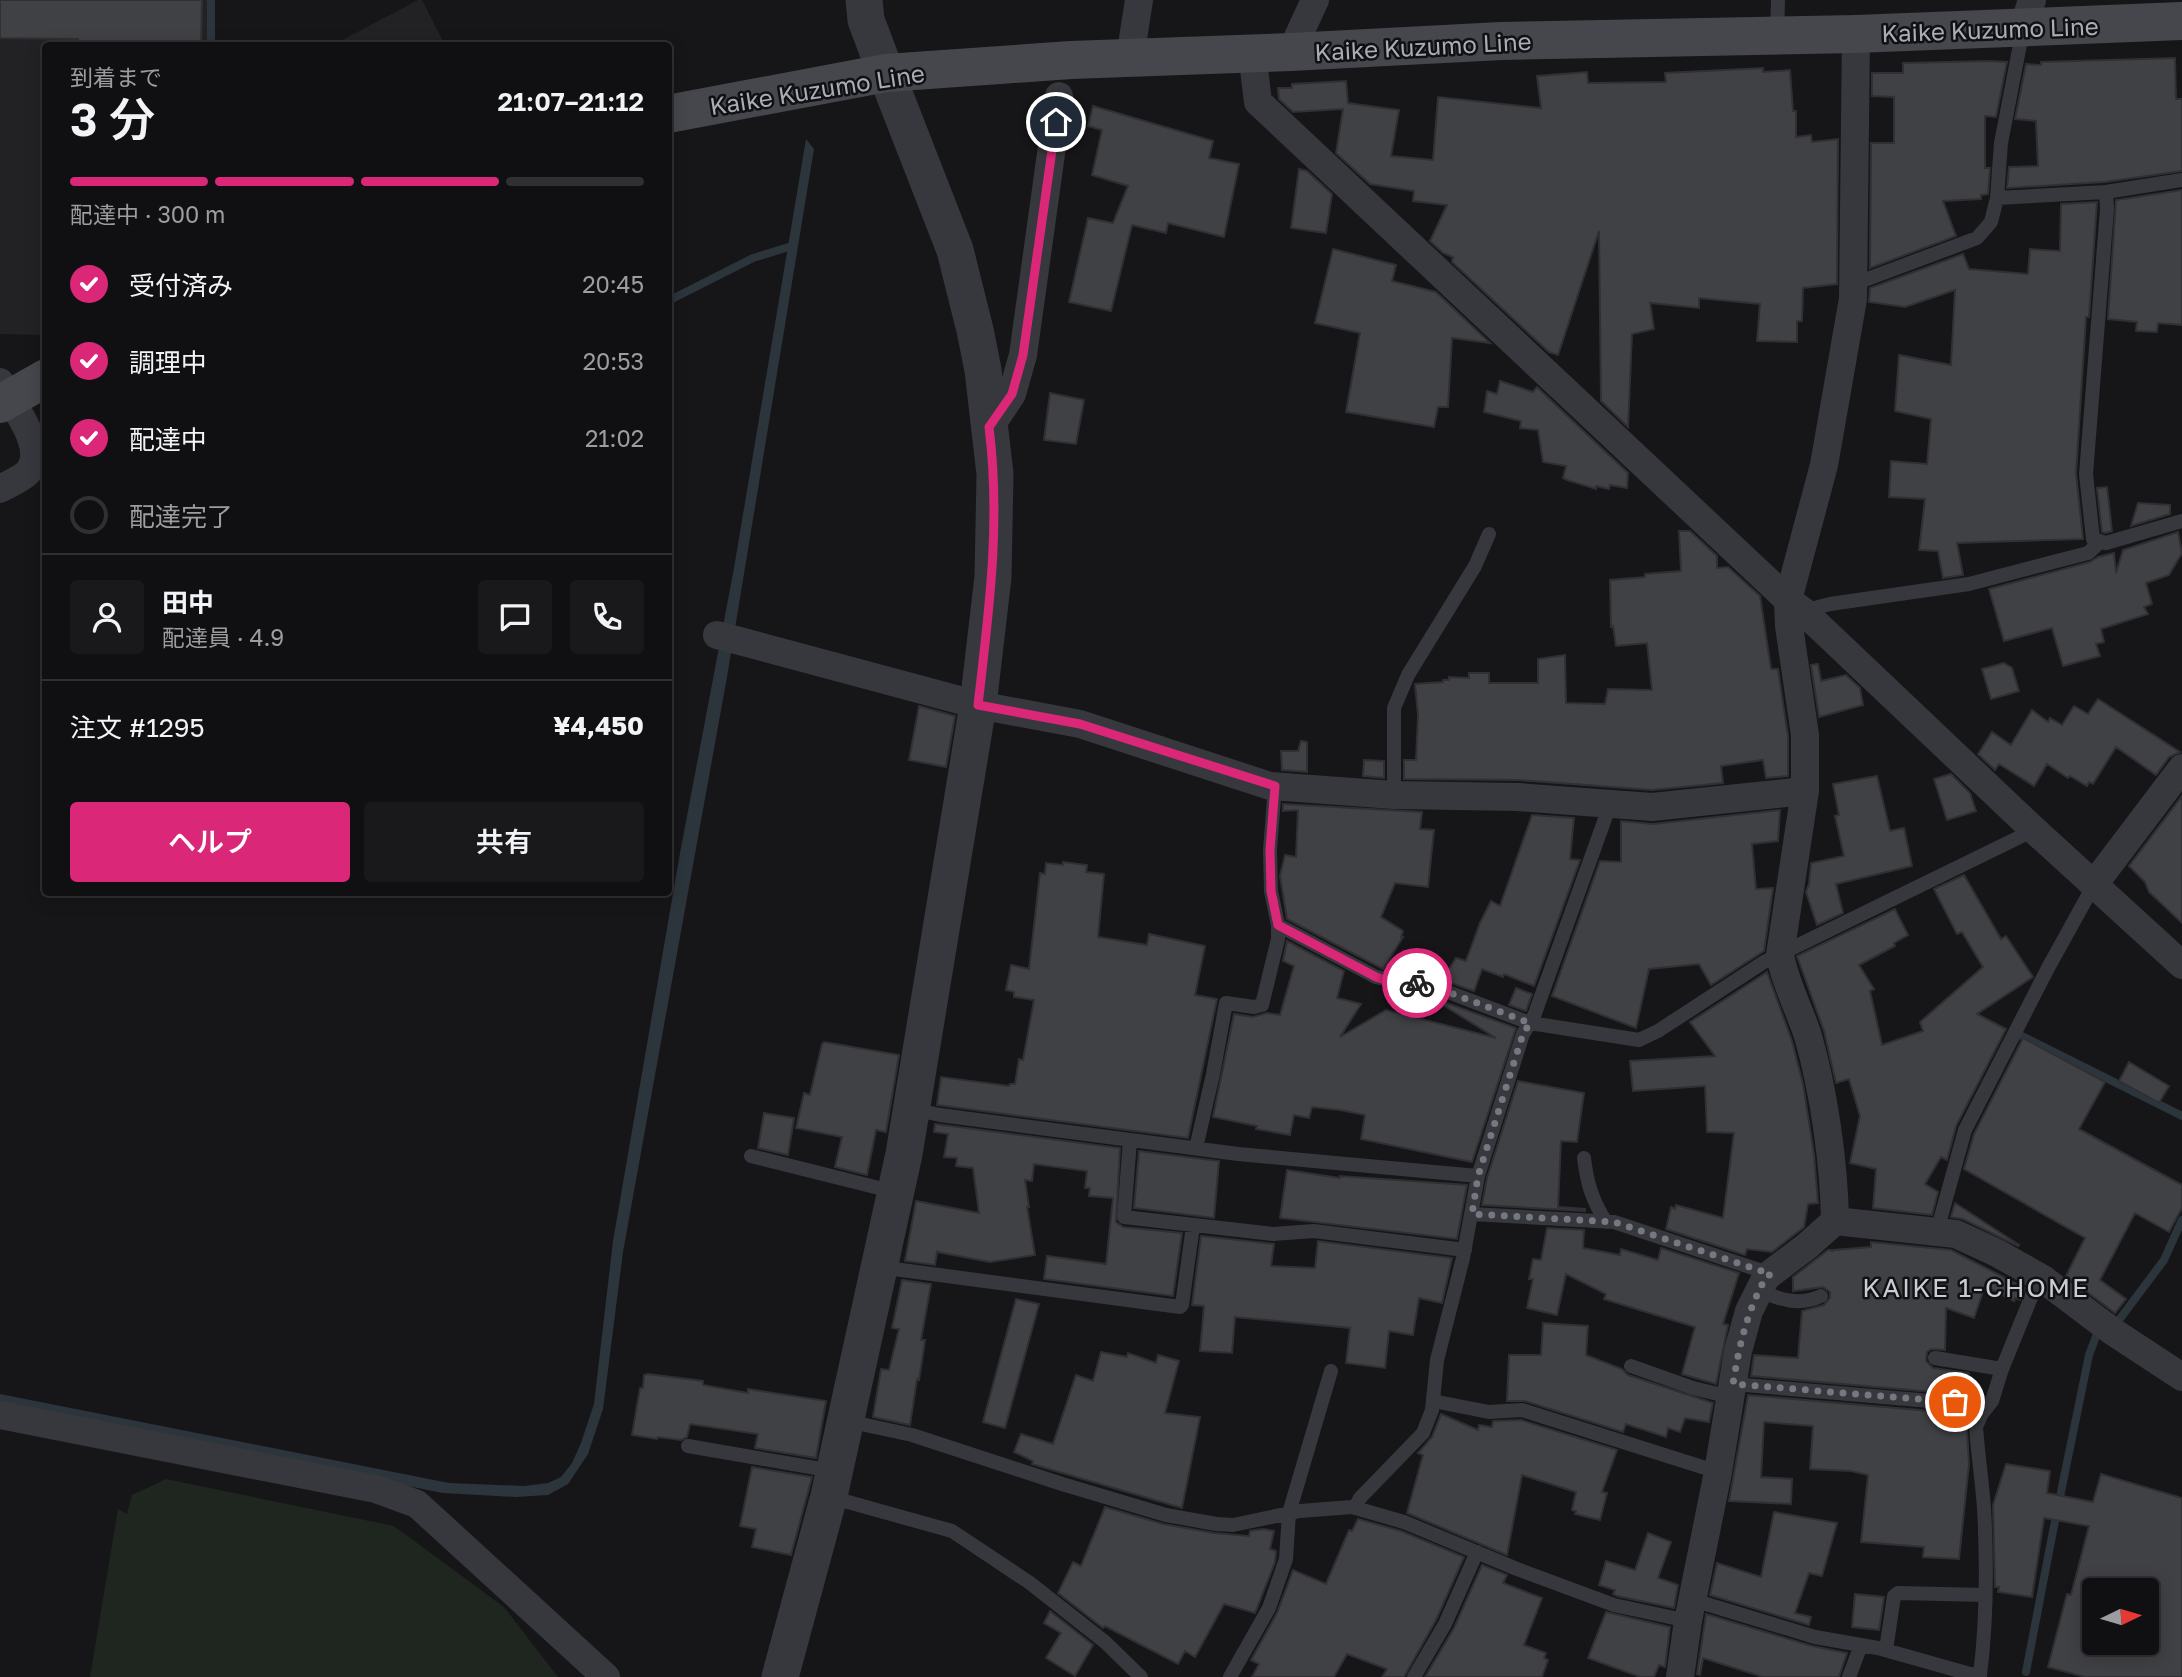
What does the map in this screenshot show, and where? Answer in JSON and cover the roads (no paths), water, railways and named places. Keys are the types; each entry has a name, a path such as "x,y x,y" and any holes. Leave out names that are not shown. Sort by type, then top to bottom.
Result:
{"main road":[{"name":"Kaike Kuzumo Line","path":"672,113 886,74 1130,58 1501,40 1777,18 1856,34 2028,14 2182,22"},
{"path":"3,395 42,380"}],"street":[{"path":"780,1677 831,1484 895,1192 978,705 993,577 995,474 983,370 955,250 866,20 864,0"},
{"path":"1130,58 1139,0"},
{"path":"1291,52 1315,0"},
{"path":"1835,1221 1834,1184 1815,1065 1780,956 1805,790 1805,735 1789,626 1796,606 1824,465 1853,299 1856,34"},
{"path":"1252,52 1258,102 2034,830 2182,965"},
{"path":"989,427 1012,394 1023,355 1059,96"},
{"path":"0,489 28,472 33,462 28,431 3,395"},
{"path":"730,638 978,705 1080,724 1275,786 1394,795 1518,797 1652,807 1805,790"},
{"path":"2095,883 2182,768"},
{"path":"1680,1677 1738,1351 1749,1311 1765,1282 1835,1221 1955,1234 1997,1253 2039,1278 2182,1377"},
{"path":"0,1415 376,1489 417,1504 607,1677"}],"lane":[{"path":"1854,284 1977,238 1991,222 1997,198 2001,143 2028,14"},
{"path":"1997,198 2106,192 2182,180"},
{"path":"2106,192 2107,209 2085,474 2094,539 2100,542 2114,541 2182,521"},
{"path":"1394,795 1394,708 1408,675 1475,566 1489,534"},
{"path":"1796,606 1830,604 1969,584 2088,553 2100,542"},
{"path":"1196,1148 1226,1003 1254,1007 1262,1005 1275,952 1278,925 1271,891 1270,850 1275,786"},
{"path":"1355,1508 1360,1498 1423,1433 1432,1410 1437,1360 1465,1250 1478,1176 1523,1034 1530,1023 1610,805"},
{"path":"1278,925 1376,977 1440,989 1530,1023 1633,1040 1645,1039 1764,962 2034,830"},
{"path":"1937,1231 1965,1129 2095,883"},
{"path":"911,1109 940,1115 1329,1164 1478,1176"},
{"path":"1130,1140 1124,1217 1273,1234 1314,1231 1465,1250"},
{"path":"751,1156 895,1192"},
{"path":"1584,1158 1587,1184 1593,1202 1606,1222"},
{"path":"1472,1214 1614,1222 1765,1282 1773,1297 1803,1302 1821,1296"},
{"path":"879,1267 1180,1307 1193,1226"},
{"path":"845,1421 912,1435 1166,1515 1233,1525 1289,1513 1355,1508 1404,1522 1614,1605 1690,1611 1886,1650 1980,1675 1985,1595 1983,1508 1976,1427 1992,1401 2039,1278"},
{"path":"1935,1358 2002,1369"},
{"path":"1631,1366 1693,1388 1988,1406"},
{"path":"1230,1677 1269,1608 1286,1559 1289,1513 1331,1371"},
{"path":"1433,1401 1489,1412 1522,1410 1718,1472"},
{"path":"688,1446 831,1484 952,1531 1030,1583 1105,1642 1141,1677"},
{"path":"1415,1677 1445,1624 1476,1552"},
{"path":"1886,1650 1894,1596 1898,1593 1985,1595"},
{"path":"1849,1677 1861,1645"}],"waterway":[{"path":"211,0 211,42"},
{"path":"672,299 753,258 792,246"},
{"path":"2022,1036 2182,1116"},
{"path":"2116,1324 2164,1260 2182,1220"},
{"path":"2026,1672 2089,1355 2098,1331"}],"district":[{"name":"KAIKE 1-CHOME","path":"1976,1287"}]}
